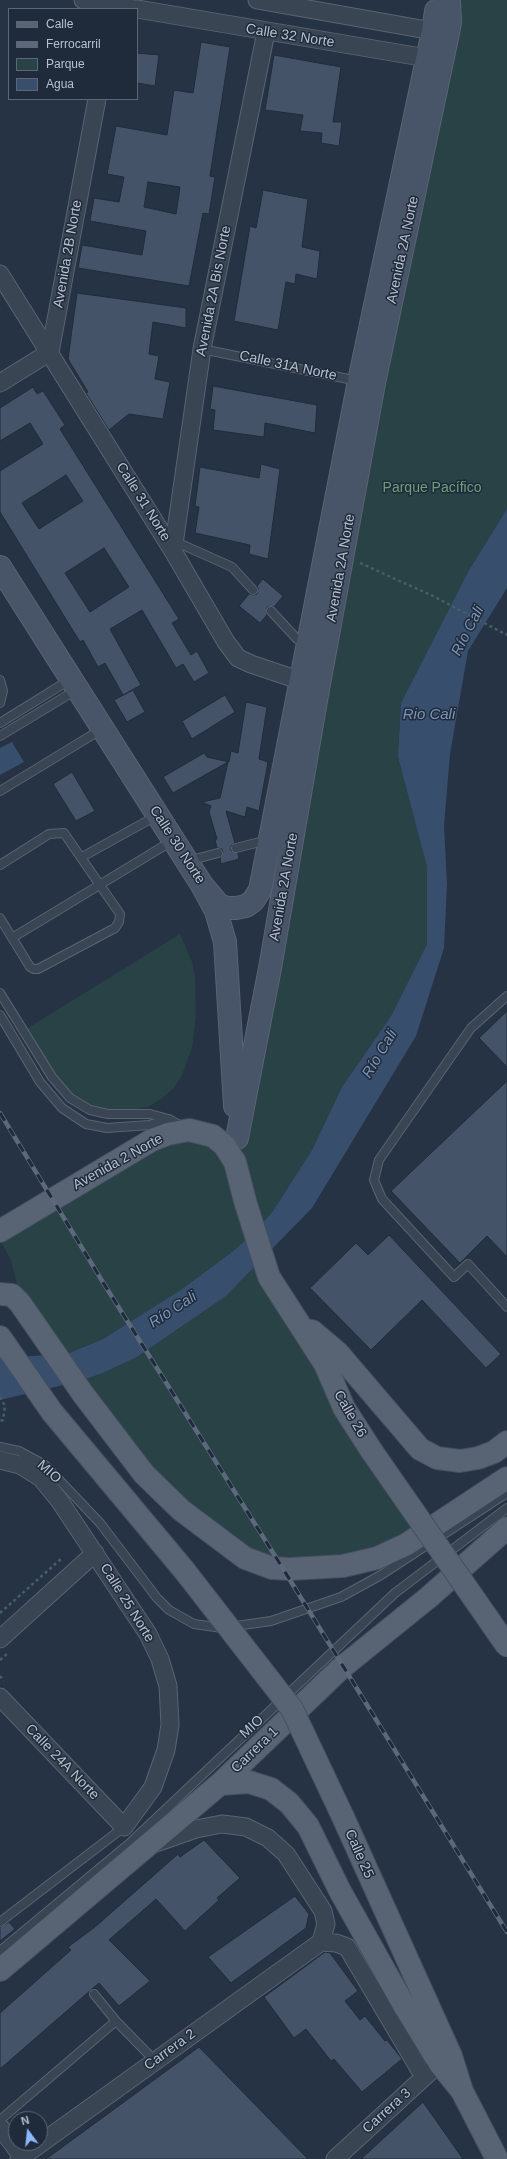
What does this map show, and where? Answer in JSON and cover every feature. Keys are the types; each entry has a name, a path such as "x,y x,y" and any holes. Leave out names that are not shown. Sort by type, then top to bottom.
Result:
{"main road":[{"name":"Avenida 2A Norte","path":"435,0 436,18 441,32"},
{"name":"Avenida 2A Norte","path":"202,885 219,905 236,908 250,903 260,890 268,839 309,684 308,642 367,382 435,59 441,32 450,22 449,0"},
{"name":"Avenida 2A Norte","path":"237,1138 270,968 309,684 367,382"},
{"name":"Calle 30 Norte","path":"0,567 187,861 216,912 225,942 237,1138 235,1162"},
{"name":"Avenida 2 Norte","path":"0,1232 152,1140 168,1134 189,1130 214,1136 226,1148 235,1162"},
{"name":"Calle 26","path":"235,1162 245,1201 269,1277 325,1364 344,1408 371,1450 507,1646"},
{"path":"0,1294 12,1295 20,1303 83,1394 144,1474 181,1510 245,1558 272,1568 290,1570 343,1566 377,1558 407,1544 507,1478"},
{"path":"291,1313 338,1353 420,1449 437,1458 460,1461 478,1458 494,1452 507,1442"},
{"name":"Calle 25","path":"0,1337 52,1412 184,1570 292,1709 343,1817 451,2056 462,2091 497,2159"},
{"name":"Carrera 1","path":"0,1970 149,1846 220,1784 340,1669 429,1597 507,1528"},
{"path":"220,1784 249,1782 271,1789 289,1803 308,1826 344,1898 405,2007 432,2070 462,2091"}],"street":[{"name":"Calle 32 Norte","path":"83,0 125,8"},
{"name":"Calle 32 Norte","path":"257,0 441,32"},
{"name":"Calle 32 Norte","path":"138,9 266,32 435,59"},
{"name":"Avenida 2A Bis Norte","path":"173,546 202,348 266,32"},
{"name":"Avenida 2B Norte","path":"50,352 97,100"},
{"name":"Calle 31 Norte","path":"0,274 173,546 226,642 238,658 309,684"},
{"path":"0,383 50,352"},
{"name":"Calle 25 Norte","path":"0,1460 20,1465 41,1478 94,1553 148,1634 160,1659 168,1686 170,1725 164,1760 153,1786 124,1827"},
{"path":"6,1644 94,1553"},
{"name":"Calle 24A Norte","path":"3,1690 124,1827"},
{"path":"149,1846 196,1830 222,1824 246,1827 268,1838 286,1854 323,1911 326,1924 321,1942 336,1943 347,1947 432,2070"},
{"name":"Carrera 2","path":"22,2158 321,1942"},
{"name":"Carrera 3","path":"335,2159 432,2070"},
{"path":"0,2127 22,2158"}],"lane":[{"name":"Calle 31A Norte","path":"202,348 367,382"},
{"path":"173,546 232,567 253,590"},
{"path":"271,611 297,640 308,642"},
{"path":"0,680 4,691 0,703"},
{"path":"0,723 74,684"},
{"path":"0,736 74,684"},
{"path":"0,791 103,728"},
{"path":"82,857 157,815"},
{"path":"0,865 49,834 56,832 64,833 120,914 119,922 115,928 38,969 30,967 0,918"},
{"path":"236,848 268,839"},
{"path":"12,938 173,840"},
{"path":"187,861 218,853"},
{"path":"0,992 52,1077 70,1098 90,1110 108,1114 150,1114 168,1119 189,1130"},
{"path":"507,996 471,1028 379,1160 374,1180 382,1199 454,1277 468,1264 507,1307"},
{"path":"0,1015 40,1082 62,1108 86,1124 107,1128 149,1125 168,1119"},
{"name":"MIO","path":"0,1447 19,1452 45,1465 100,1524 156,1598 169,1610 194,1624 222,1628 253,1625 271,1621 341,1597 381,1576 507,1493"},
{"name":"MIO","path":"0,1951 131,1842 395,1593 507,1508"},
{"path":"0,1922 124,1827"},
{"path":"94,1994 116,2021 155,2061"},
{"path":"0,2120 116,2021"}],"path":[{"path":"357,562 433,596 506,635"},
{"path":"0,1398 5,1406 3,1420 0,1421"},
{"path":"0,1613 63,1558"},
{"path":"0,1660 6,1644"},
{"path":"0,1676 3,1690"}],"green space":[{"name":"Parque Pacífico","path":"449,0 507,0 507,509 469,570 401,703 398,757 427,867 427,944 391,1016 342,1087 312,1150 273,1211 255,1232 232,1252 182,1289 103,1339 67,1354 19,1293 11,1260 0,1240 168,1134 229,1151"},
{"path":"180,934 192,962 195,977 196,1016 192,1048 182,1075 174,1088 161,1099 148,1107 108,1114 70,1098 23,1031"},
{"path":"262,1260 424,1530 407,1544 272,1568 181,1510 80,1381 103,1373 137,1357 226,1296"}],"water":[{"name":"Rio Cali","path":"507,509 507,588 468,651 450,754 444,826 447,884 444,948 416,1036 312,1208 226,1296 137,1357 103,1373 80,1381 0,1400 0,1358 67,1354 103,1339 182,1289 232,1252 255,1232 273,1211 312,1150 342,1087 391,1016 427,944 427,867 398,757 401,703 469,570"},
{"path":"12,742 24,762 0,775 0,748"}],"building":[{"path":"201,42 230,47 210,176 215,177 209,214 203,213 189,286 78,268 82,245 142,255 146,231 90,221 94,198 119,202 124,177 107,174 116,126 167,135 174,90 193,93","holes":["148,182 180,187 176,214 144,207"]},
{"path":"138,53 159,55 155,86 138,83"},
{"path":"274,55 341,67 333,122 342,122 339,146 321,143 322,133 300,131 303,115 265,110"},
{"path":"263,190 308,199 302,247 320,251 317,279 296,274 295,284 286,282 278,330 234,321 250,226 256,228"},
{"path":"77,293 186,308 186,328 153,322 149,354 159,356 155,379 170,382 163,419 129,414 109,430 86,393 88,392 68,359"},
{"path":"213,386 317,405 315,433 265,423 264,437 213,430 215,410 210,409"},
{"path":"33,387 37,394 43,391 65,425 60,429 179,619 172,623 191,655 197,651 209,673 194,682 183,664 176,668 142,610 110,629 141,685 123,695 105,663 98,667 83,640 80,642 0,512 0,471 43,444 30,423 0,441 0,408","holes":["66,475 83,501 39,529 22,503","104,548 129,587 90,612 65,573"]},
{"path":"261,464 280,469 268,559 249,554 250,545 195,533 199,507 195,506 200,467 259,478"},
{"path":"263,579 283,596 274,607 267,607 267,615 260,623 239,606 249,594 257,594 257,586"},
{"path":"133,690 145,712 127,722 114,700"},
{"path":"225,695 235,712 192,739 182,721"},
{"path":"246,702 267,707 259,759 268,762 259,811 247,807 245,817 226,811 235,843 231,846 231,850 238,853 239,859 221,864 220,858 223,852 222,849 217,848 215,840 217,839 209,812 211,806 202,802 220,798 228,762 173,793 163,777 204,753 207,757 229,762 231,751 238,753"},
{"path":"72,772 95,811 76,821 53,784"},
{"path":"507,1011 507,1067 479,1038"},
{"path":"507,1081 507,1257 487,1236 460,1263 391,1191"},
{"path":"389,1235 501,1354 486,1368 422,1300 371,1350 310,1288 356,1243 368,1255"},
{"path":"204,1840 240,1878 217,1898 219,1900 185,1931 156,1899 109,1940 150,1981 119,2006 99,1983 0,2069 0,2013 71,1950 68,1947 95,1927 178,1854 180,1857"},
{"path":"295,1896 309,1914 306,1928 231,1983 208,1957"},
{"path":"9,1922 15,1929 0,1941 0,1927"},
{"path":"325,1952 330,1953 358,1991 345,2001 360,2020 365,2016 402,2059 362,2092 334,2059 331,2061 306,2029 294,2038 264,1997"},
{"path":"199,2047 308,2159 46,2159"},
{"path":"423,2102 463,2159 361,2159"}],"railway":[{"path":"0,1113 104,1284 277,1559 507,1932"}],"water label":[{"name":"Río Cali","path":"468,631"},
{"name":"Río Cali","path":"380,1054"},
{"name":"Río Cali","path":"173,1310"}]}
